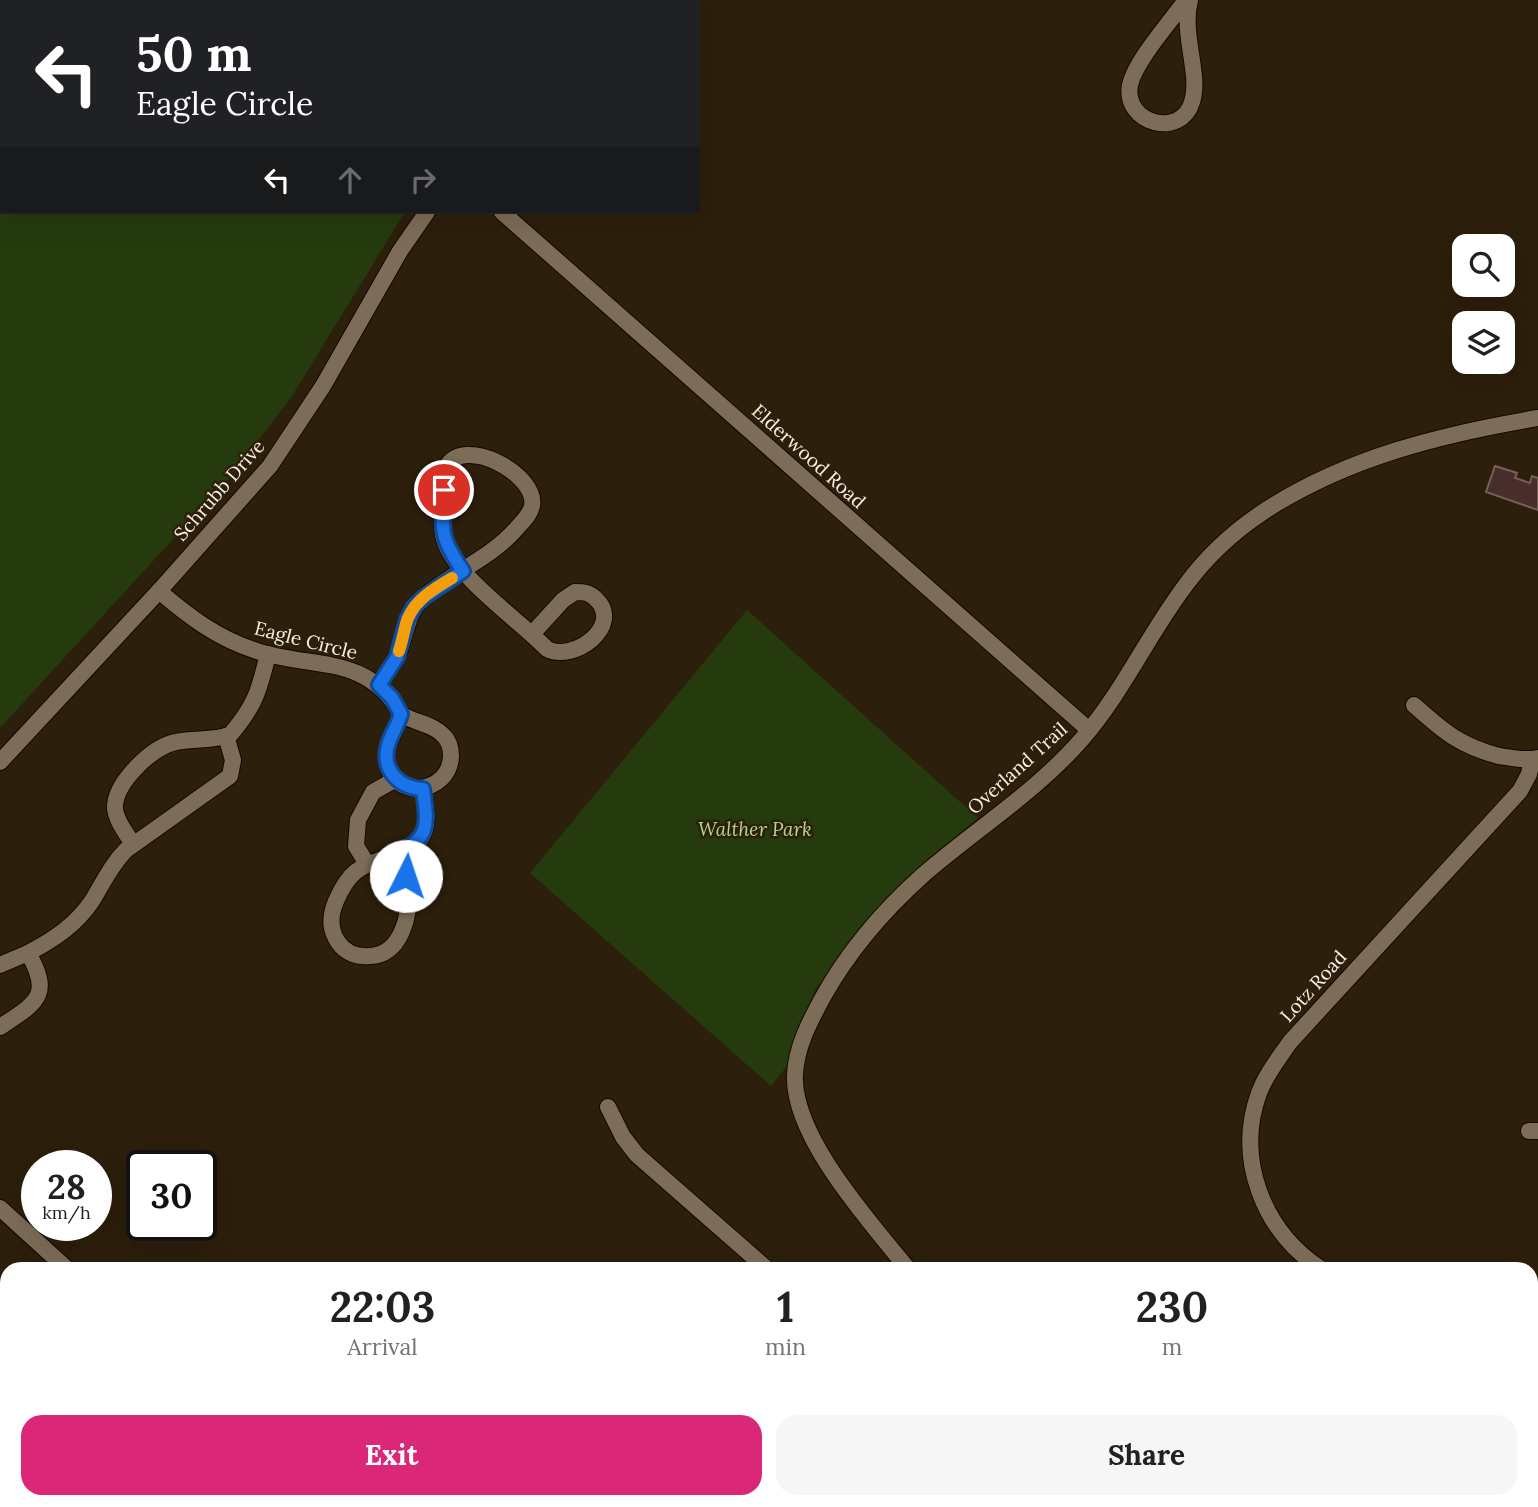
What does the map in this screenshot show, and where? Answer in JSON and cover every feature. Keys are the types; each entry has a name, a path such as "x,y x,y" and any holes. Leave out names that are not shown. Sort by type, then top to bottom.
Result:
{"street":[{"path":"1188,0 1186,28 1194,88 1193,100 1189,110 1172,123 1150,121 1133,107 1130,86 1138,66 1188,0"},
{"name":"Schrubb Drive","path":"0,762 243,498 294,432 400,251 426,214"},
{"name":"Elderwood Road","path":"504,214 1089,730"},
{"name":"Overland Trail","path":"902,1262 851,1196 808,1133 796,1097 795,1074 800,1046 809,1022 828,988 877,920 921,877 1056,766 1089,730 1117,693 1185,584 1224,542 1266,510 1333,474 1391,452 1496,425 1538,418"},
{"path":"379,685 397,657 407,620 414,607 424,597 463,571 494,552 530,513 532,505 528,487 517,475 503,465 462,454 453,459 445,471 442,528 445,542 463,571 532,634 551,651 569,652 596,636 602,628 604,612 599,602 591,595 575,592 532,634"},
{"name":"Eagle Circle","path":"159,591 210,631 233,643 268,654 336,665 353,670 379,685 392,698 401,714 438,730 446,737 451,749 447,772 440,781 423,789"},
{"path":"133,844 114,807 118,790 155,751 166,745 230,735 245,717 258,694 268,654"},
{"path":"1414,705 1444,733 1472,749 1503,757 1535,759"},
{"path":"397,853 408,890 407,916 401,934 394,945 381,954 355,955 344,950 331,927 331,915 349,876 367,864 411,847 424,832 426,820 423,789 411,788 396,779 389,770 387,760 388,745 401,714"},
{"path":"0,965 47,944 72,925 91,902 117,859 133,844 230,776 233,760 226,736"},
{"name":"Lotz Road","path":"1312,1262 1284,1236 1265,1207 1255,1181 1251,1125 1263,1083 1290,1042 1520,791 1535,759"},
{"path":"367,864 355,846 358,820 373,792 396,779"},
{"path":"0,1027 36,1000 39,994 40,976 28,953"},
{"path":"608,1107 623,1137 637,1155 759,1262"},
{"path":"0,1208 59,1262"}],"green space":[{"path":"0,214 404,214 292,396 229,478 0,728"},
{"name":"Walther Park","path":"747,610 978,818 930,857 890,895 853,937 816,989 796,1032 791,1061 771,1086 530,873"}],"building":[{"path":"1495,466 1517,473 1515,478 1530,483 1532,476 1538,478 1538,510 1486,492"}],"slow traffic":[{"path":"399,651 407,620 414,607 452,578"}],"route":[{"path":"406,876 397,853 419,841 424,832 426,820 423,789 402,785 389,770 388,745 401,714 392,698 379,685 397,657 407,620 414,607 440,585 463,571 445,542 442,528 444,490"}]}
